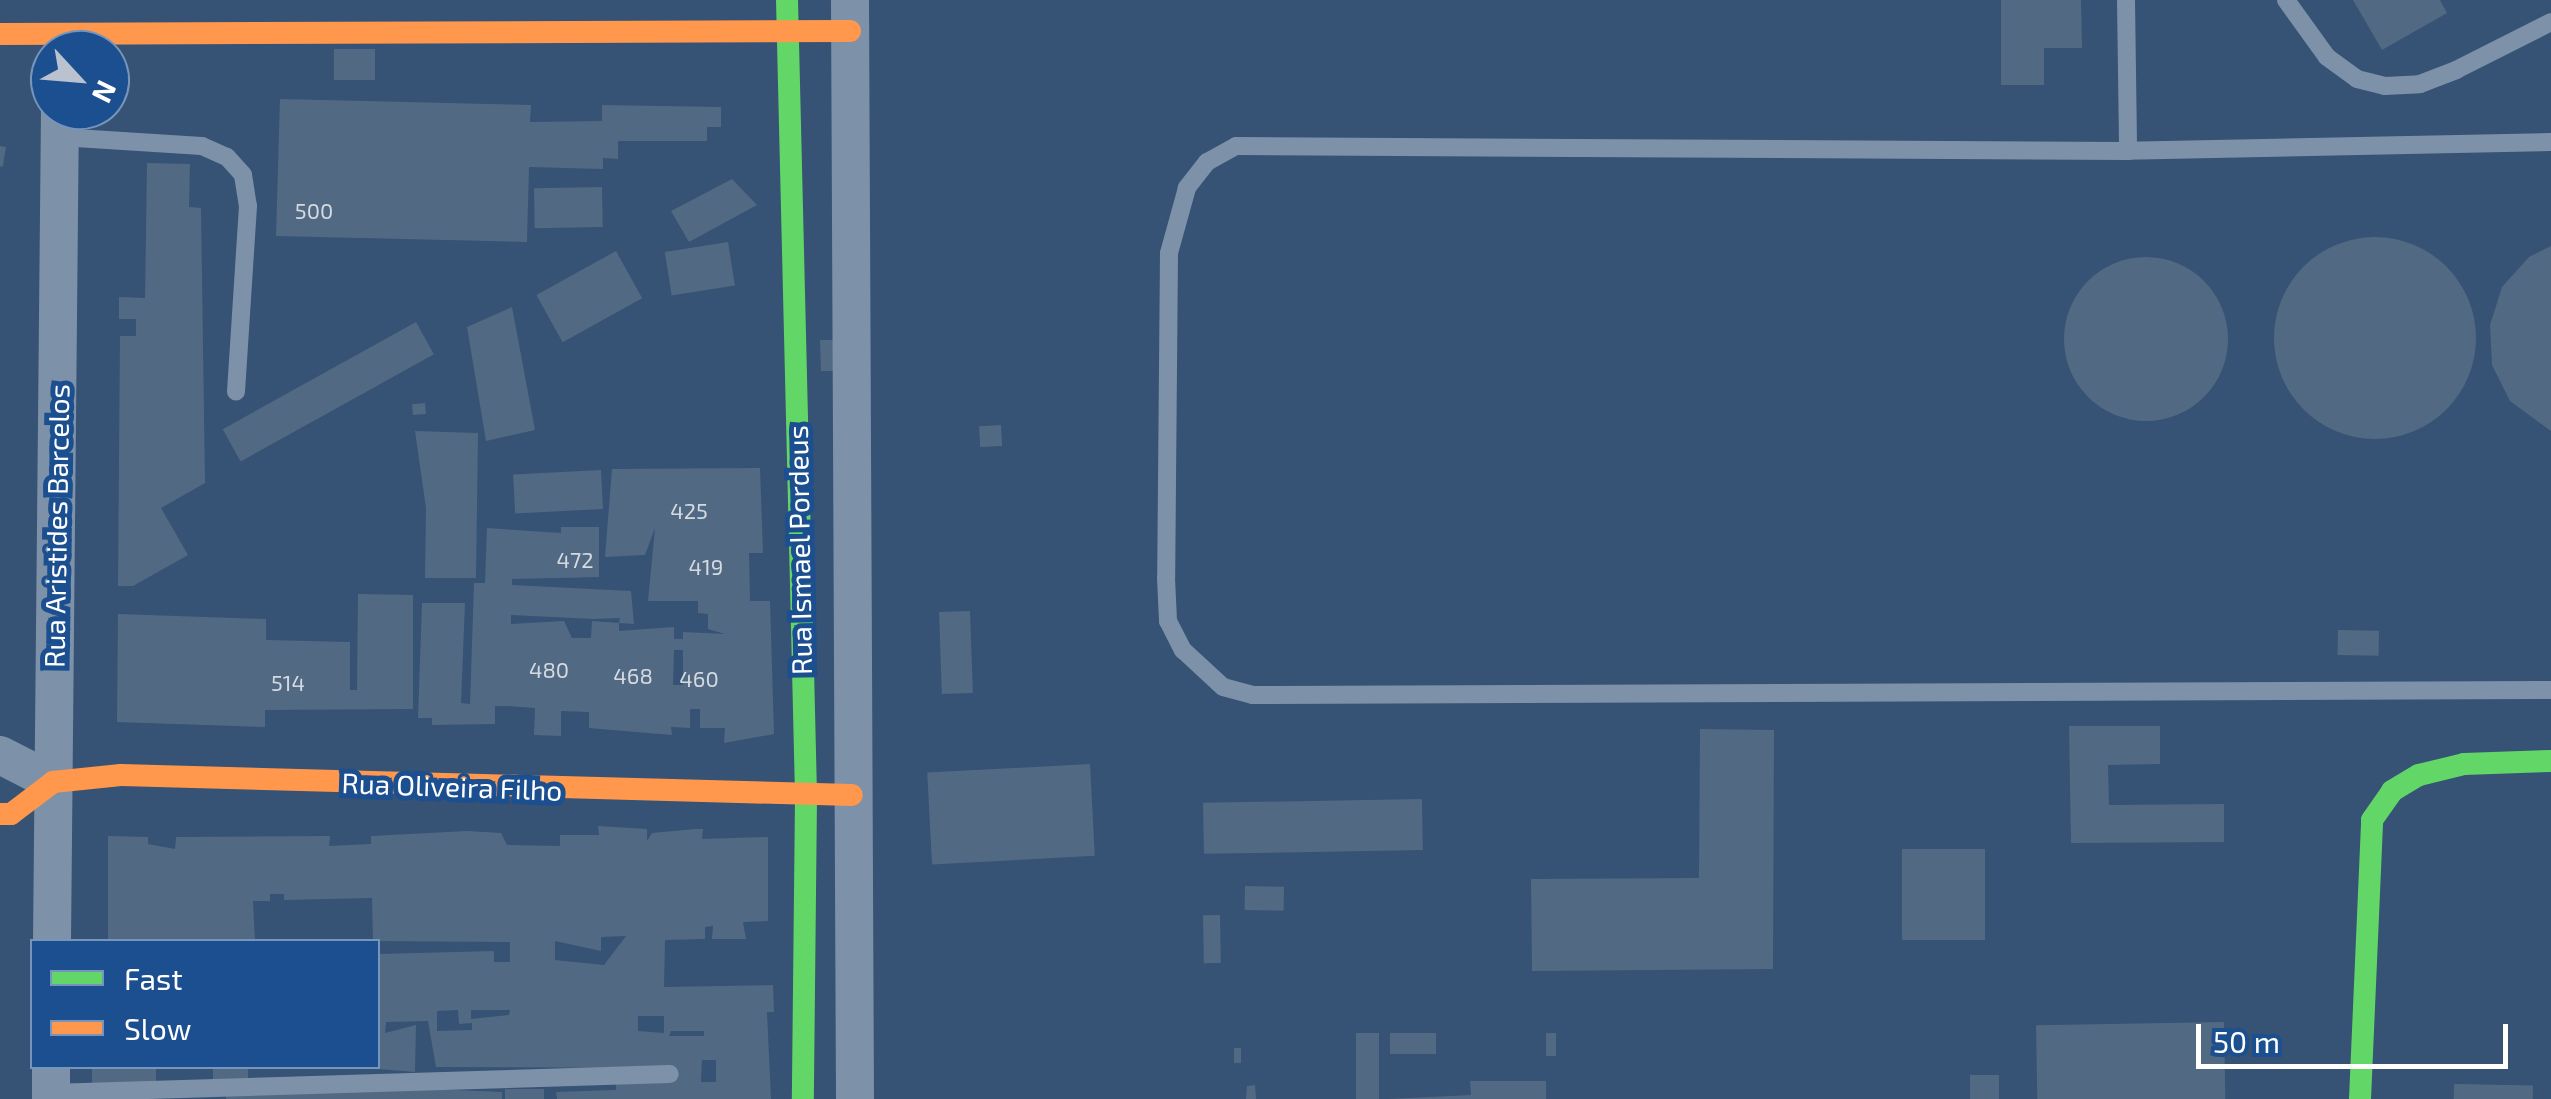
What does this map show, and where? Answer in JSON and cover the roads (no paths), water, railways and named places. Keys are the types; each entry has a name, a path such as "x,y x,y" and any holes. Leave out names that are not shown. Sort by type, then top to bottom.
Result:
{"street":[{"name":"Rua Ismael Pordeus","path":"787,0 806,797 802,1099"},
{"name":"Rua Ismael Pordeus","path":"850,16 855,1099"},
{"path":"0,34 61,28 787,34 850,16"},
{"name":"Rua Aristides Barcelos","path":"52,939 60,130"},
{"path":"0,755 53,782 11,814 0,814"},
{"path":"2360,1099 2366,848 2372,820 2392,791 2419,775 2464,764 2551,761"},
{"name":"Rua Oliveira Filho","path":"53,782 121,775 806,797 852,795"}],"lane":[{"path":"2126,0 2128,150"},
{"path":"2286,0 2327,58 2357,79 2385,86 2420,84 2551,22"},
{"path":"99,130 202,146 227,157 242,176 248,206 236,392"},
{"path":"2551,142 2128,150 1236,146 1207,162 1187,188 1169,253 1166,578 1168,620 1183,650 1223,687 1253,695 2551,690"},
{"path":"51,1086 670,1074"}]}
